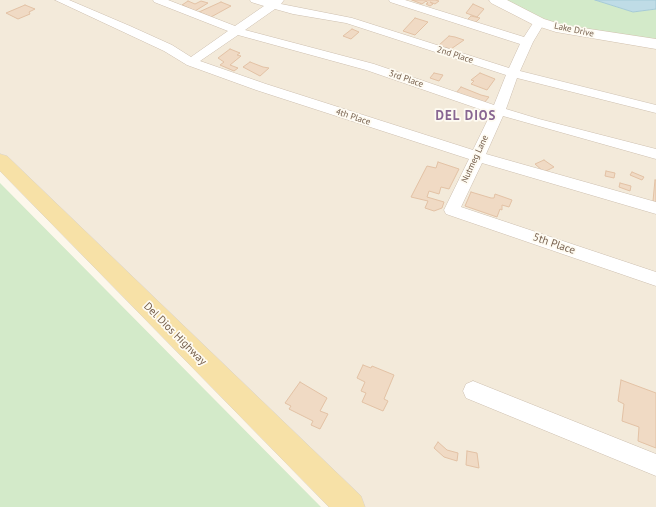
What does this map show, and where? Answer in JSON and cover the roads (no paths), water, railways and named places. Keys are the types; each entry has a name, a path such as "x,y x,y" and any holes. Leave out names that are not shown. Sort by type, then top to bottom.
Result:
{"main road":[{"name":"Del Dios Highway","path":"0,160 350,507"}],"street":[{"name":"3rd Place","path":"158,0 237,31 370,67 534,122 656,154"},
{"name":"2nd Place","path":"255,0 277,3 348,20 514,73 656,109"},
{"path":"394,0 527,42"},
{"name":"Lake Drive","path":"496,0 539,22 573,31 656,44"},
{"name":"4th Place","path":"66,1 168,48 191,62 361,120 476,156 656,208"},
{"path":"191,62 277,3"},
{"name":"Nutmeg Lane","path":"452,210 498,110 527,42 539,22"},
{"name":"5th Place","path":"452,210 656,279"},
{"path":"473,392 656,465"}],"water":[{"path":"595,0 656,0 656,9 633,12"}],"district":[{"name":"DEL DIOS","path":"466,116"}]}
